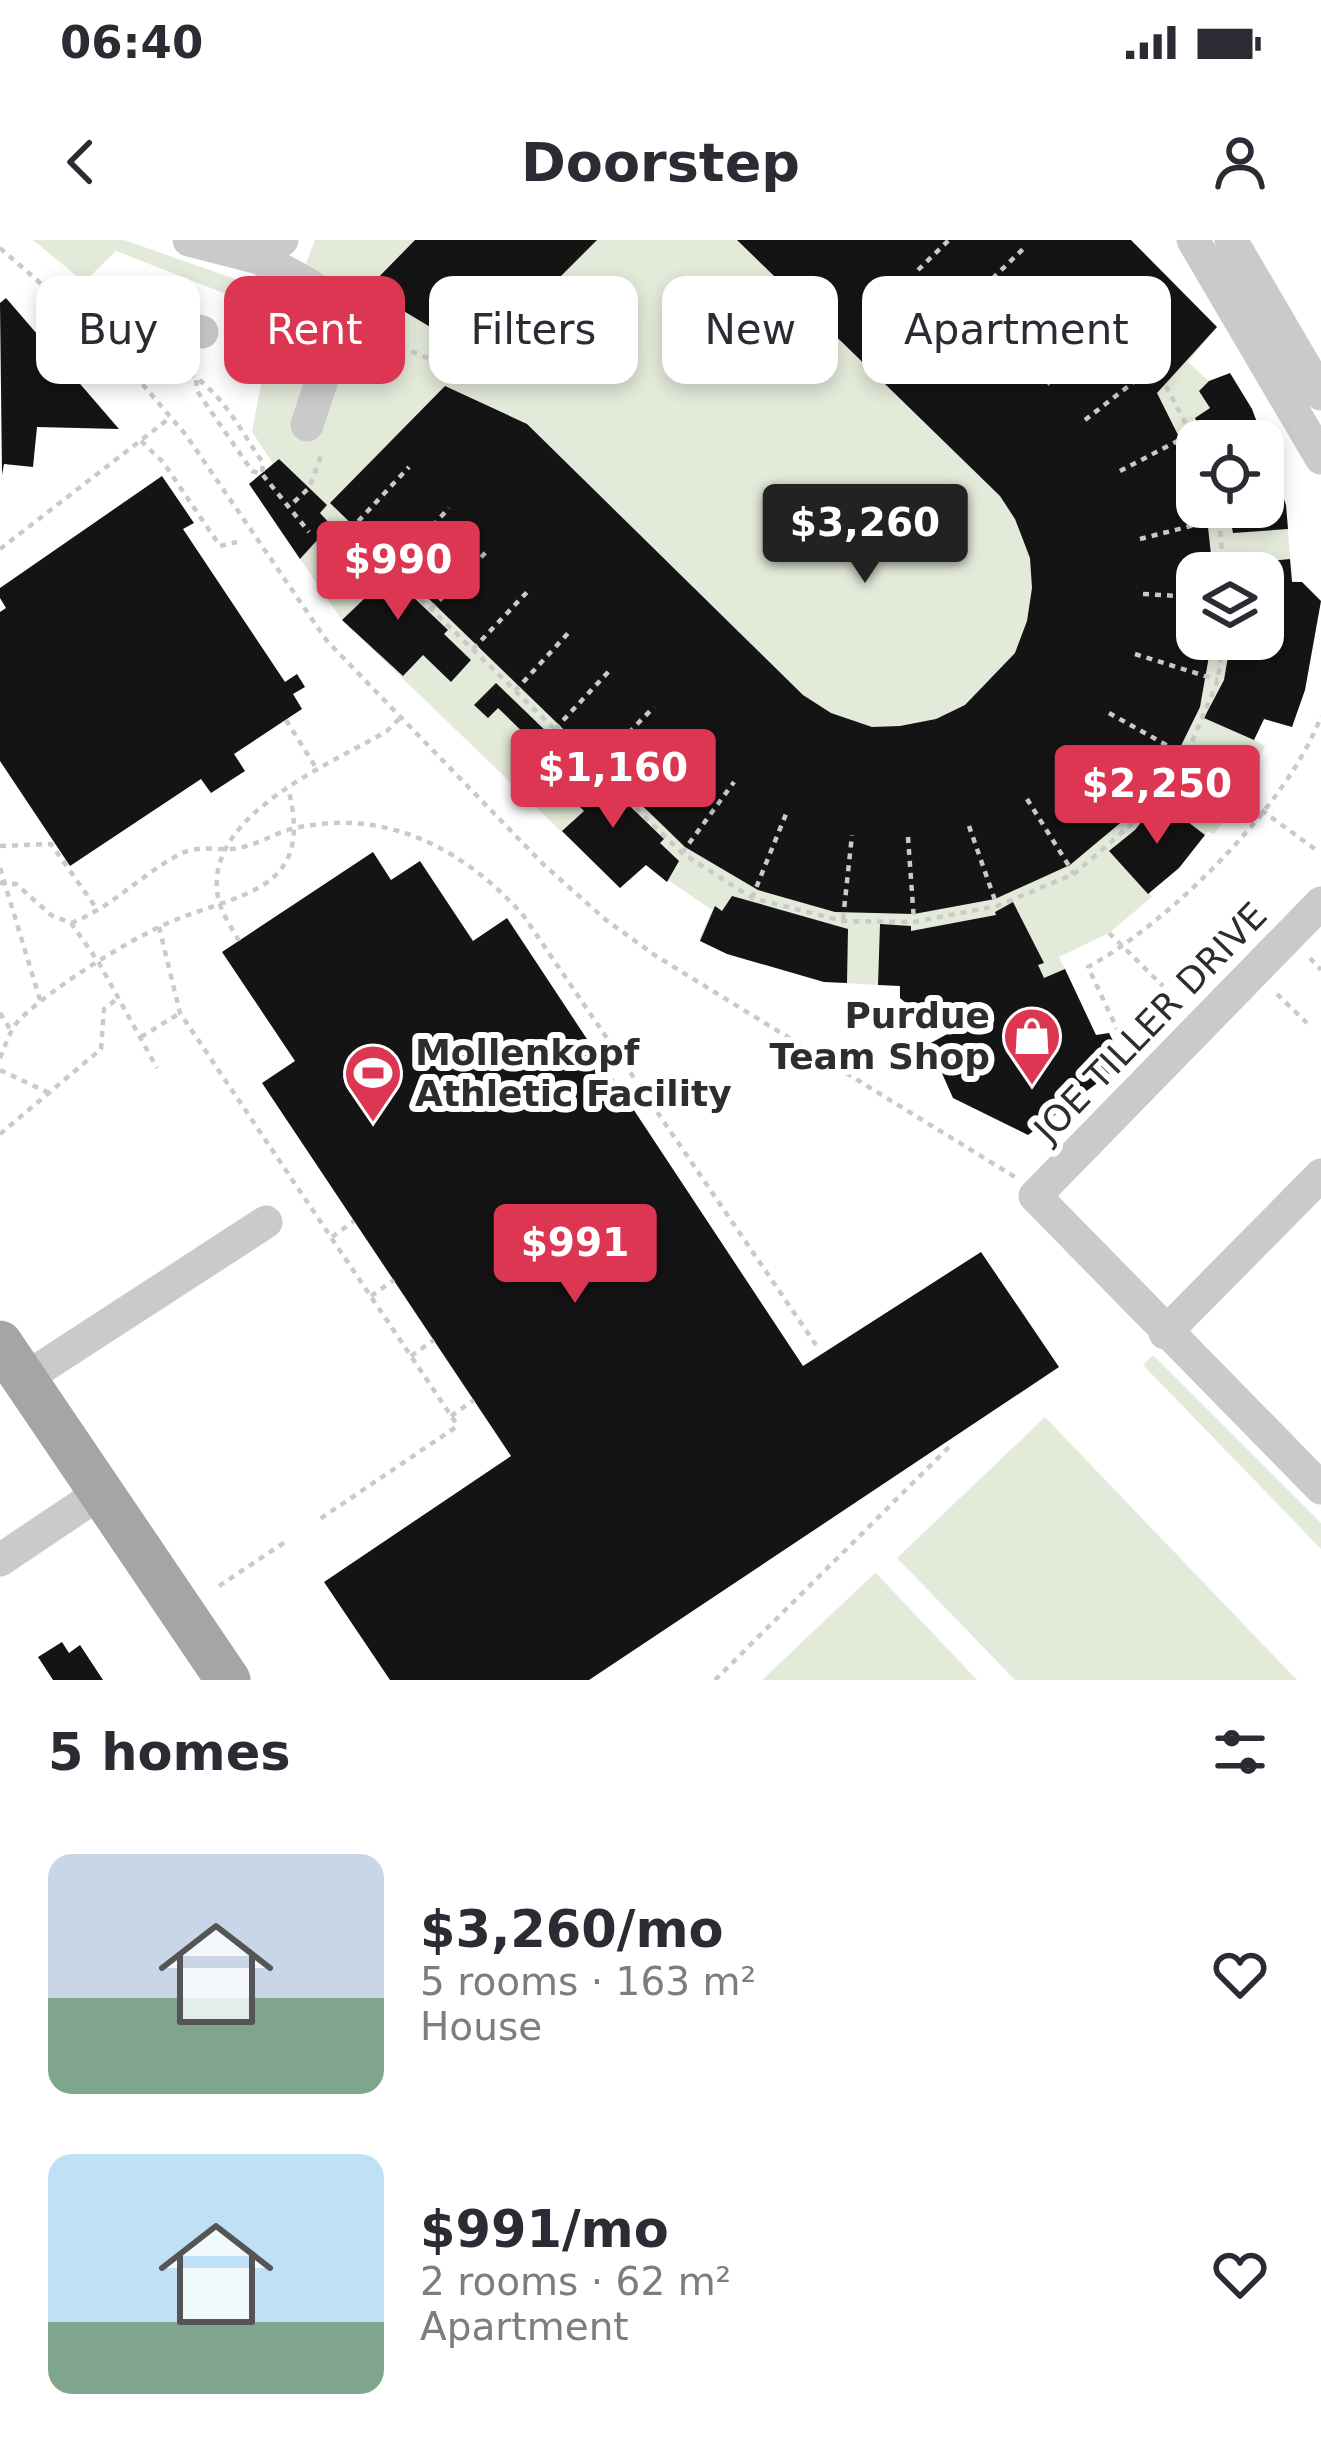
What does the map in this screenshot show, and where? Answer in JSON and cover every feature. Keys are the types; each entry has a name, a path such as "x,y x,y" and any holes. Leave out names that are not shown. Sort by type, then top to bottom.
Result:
{"main road":[{"path":"12,1361 228,1680"}],"street":[{"path":"189,240 271,249 344,315 315,437"},
{"path":"1193,240 1321,458"},
{"path":"1231,240 1321,394"},
{"name":"JOE TILLER DRIVE","path":"1035,1196 1321,903"},
{"path":"1165,1333 1321,1175"},
{"path":"1035,1196 1321,1487"},
{"path":"12,1361 266,1222"},
{"path":"0,1560 100,1493"}],"path":[{"path":"917,270 949,240"},
{"path":"0,248 36,280"},
{"path":"995,276 1024,248"},
{"path":"200,381 209,384 263,464 262,474"},
{"path":"143,384 172,416 310,620 543,864 606,920 689,978 1001,1165 1035,1196"},
{"path":"196,384 197,392 252,471 262,474 309,532"},
{"path":"1085,420 1131,384"},
{"path":"1166,386 1185,420"},
{"path":"0,549 172,416"},
{"path":"294,502 309,488 315,437"},
{"path":"140,441 163,462 220,546 237,542"},
{"path":"1120,471 1176,441"},
{"path":"317,541 330,551 410,467"},
{"path":"392,570 449,508"},
{"path":"1140,538 1181,528"},
{"path":"350,530 682,853 752,898 843,921 914,922 997,906 1074,874 1133,824 1186,756 1218,680 1220,660"},
{"path":"431,609 489,549"},
{"path":"472,650 530,589"},
{"path":"1143,594 1176,596"},
{"path":"515,691 571,630"},
{"path":"1135,654 1218,680"},
{"path":"555,729 611,669"},
{"path":"594,768 654,707"},
{"path":"1109,713 1186,756"},
{"path":"1119,1033 1088,967 1124,947 1165,914 1263,812 1315,734 1321,716"},
{"path":"239,941 220,905 217,872 247,819 288,788 387,731 400,718"},
{"path":"286,720 318,771"},
{"path":"636,807 696,747"},
{"path":"1064,754 1133,824"},
{"path":"682,853 734,782"},
{"path":"0,1058 11,1030 99,963 159,927 256,892 272,880 285,863 295,828 288,788"},
{"path":"1242,796 1318,853"},
{"path":"1027,799 1074,874"},
{"path":"752,898 787,814"},
{"path":"71,923 180,854 195,848 248,846 295,828 370,823 410,832 446,849 504,893 536,935 816,1346"},
{"path":"969,826 997,906"},
{"path":"843,921 852,835"},
{"path":"908,837 914,922"},
{"path":"0,846 51,844 98,909"},
{"path":"0,868 41,1004"},
{"path":"3,882 16,884 51,915 71,923 99,963 157,1068"},
{"path":"159,927 180,1013 456,1427 320,1519"},
{"path":"1109,933 1162,986"},
{"path":"1312,961 1321,970"},
{"path":"1278,994 1307,1024"},
{"path":"1,1130 101,1049 104,1009 118,998"},
{"path":"0,1013 11,1030"},
{"path":"141,1037 180,1013"},
{"path":"0,1070 49,1093"},
{"path":"332,1237 354,1221"},
{"path":"371,1296 394,1280"},
{"path":"411,1356 434,1340"},
{"path":"451,1416 474,1400"},
{"path":"715,1680 952,1444"},
{"path":"219,1586 285,1542"}],"green space":[{"path":"33,240 124,240 227,276 224,293 200,284 200,276 180,276 116,251 90,276 77,276"},
{"path":"315,240 1131,240 1167,276 862,276 862,384 1171,384 1171,280 1217,327 1188,362 1211,383 1230,373 1256,420 1176,420 1176,528 1284,528 1284,499 1292,581 1302,582 1321,601 1305,690 1292,727 1264,719 1254,740 1265,746 1242,796 1214,834 1208,831 1179,868 1150,892 1152,897 1109,933 1059,957 1096,1035 1109,1033 1124,1063 1028,1135 953,1098 929,1044 984,1014 979,1006 919,1014 900,998 899,986 824,982 727,954 699,940 712,910 646,865 620,888 342,620 300,559 331,526 320,513 327,505 279,460 274,465 252,432 261,384 405,384 405,276 301,276"},
{"path":"1153,1355 1321,1523 1321,1549 1143,1365"},
{"path":"1045,1417 1297,1680 1015,1680 897,1558"},
{"path":"875,1573 977,1680 762,1680"}],"building":[{"path":"415,240 597,240 561,276 429,276 429,326 405,312 405,276 380,276"},
{"path":"737,240 1131,240 1167,276 862,276 862,362 838,338 838,276 774,276"},
{"path":"1171,280 1217,327 1171,378"},
{"path":"6,298 36,333 36,384 80,384 119,429 37,427 33,467 4,464 2,475 0,303"},
{"path":"1230,373 1256,420 1196,420 1210,408 1199,391 1209,381"},
{"path":"885,384 1165,384 1157,393 1176,431 1176,528 1208,528 1211,552 1176,552 1176,660 1208,660 1200,707 1175,758 1131,814 1070,865 995,899 914,914 835,912 758,890 685,847 330,503 445,386 527,424 803,695 831,713 872,727 936,719 965,705 1015,653 1027,621 1030,558 1000,496"},
{"path":"279,459 327,505 320,513 331,525 300,559 249,484"},
{"path":"162,476 194,523 183,529 285,682 297,674 305,687 293,694 302,709 234,754 245,771 211,793 201,779 70,866 0,761 0,612 6,608 0,588"},
{"path":"1284,500 1288,529 1233,533 1232,528 1284,528"},
{"path":"357,551 448,630 444,634 471,660 451,682 423,655 403,676 342,620 365,598 337,572"},
{"path":"1290,559 1292,582 1302,582 1321,601 1305,690 1292,727 1264,719 1254,740 1204,718 1224,680 1227,660 1284,660 1284,560"},
{"path":"496,683 554,739 533,762 519,748 529,738 498,708 488,718 474,705"},
{"path":"577,763 604,788 608,785 664,839 660,843 679,861 667,882 646,865 620,888 562,831 584,811 557,783"},
{"path":"1159,800 1205,835 1179,868 1148,894 1109,851 1135,830"},
{"path":"373,852 391,880 420,861 473,941 507,918 803,1366 981,1252 1059,1367 589,1680 390,1680 324,1582 511,1456 262,1083 295,1061 222,952"},
{"path":"732,896 848,929 847,983 824,982 727,954 700,941 715,906 722,911"},
{"path":"1013,902 1044,963 1038,965 1044,978 1065,969 1096,1035 1109,1033 1124,1063 1028,1135 953,1098 929,1044 984,1014 979,1006 919,1014 900,998 900,986 878,985 880,924 911,926 911,931 996,915"},
{"path":"62,1642 69,1653 80,1645 103,1680 53,1680 38,1657"}],"place":[{"name":"Purdue Team Shop","path":"1032,1087"},
{"name":"Mollenkopf Athletic Facility","path":"373,1124"}]}
